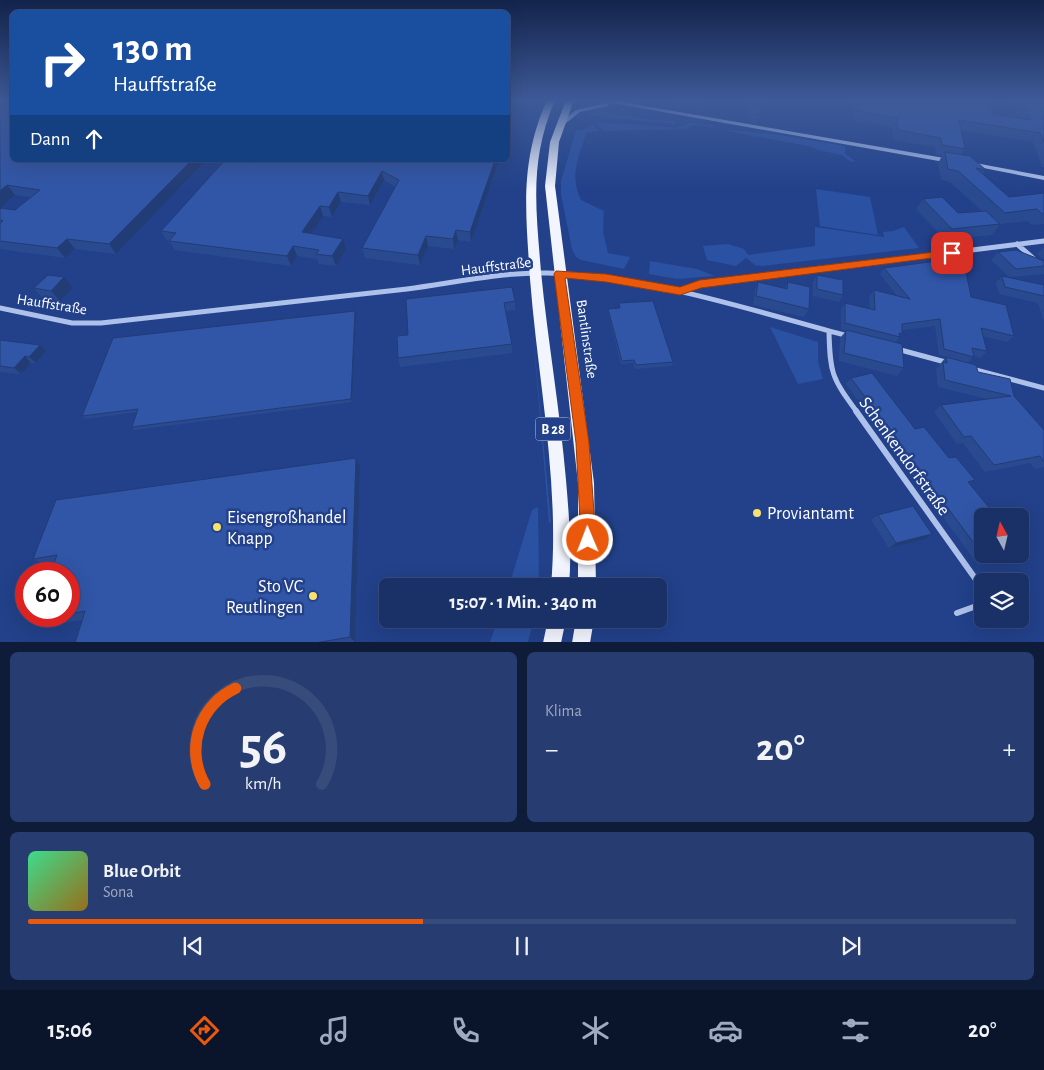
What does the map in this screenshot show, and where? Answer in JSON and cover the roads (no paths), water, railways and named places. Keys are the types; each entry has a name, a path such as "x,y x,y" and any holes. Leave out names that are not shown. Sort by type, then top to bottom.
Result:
{"main road":[{"name":"B 28","path":"538,130 530,168 536,273 559,492 562,542 560,578"},
{"name":"Bantlinstraße","path":"558,130 551,160 550,186 586,483 587,578"},
{"path":"552,642 555,628"},
{"path":"581,642 583,628"}],"street":[{"path":"769,130 954,162"},
{"path":"963,163 1044,178"},
{"path":"680,291 700,284 1044,241"},
{"path":"1017,244 1037,262"},
{"name":"Hauffstraße","path":"0,308 72,323 101,323 536,273 606,278 680,291 858,339"},
{"name":"Schenkendorfstraße","path":"829,332 830,362 835,382 974,577"},
{"path":"886,347 953,364"},
{"path":"962,367 1044,388"},
{"path":"957,613 974,607"}],"place":[{"name":"Proviantamt","path":"757,513"},
{"name":"Eisengroßhandel Knapp","path":"217,527"},
{"name":"Sto VC Reutlingen","path":"313,596"}]}
